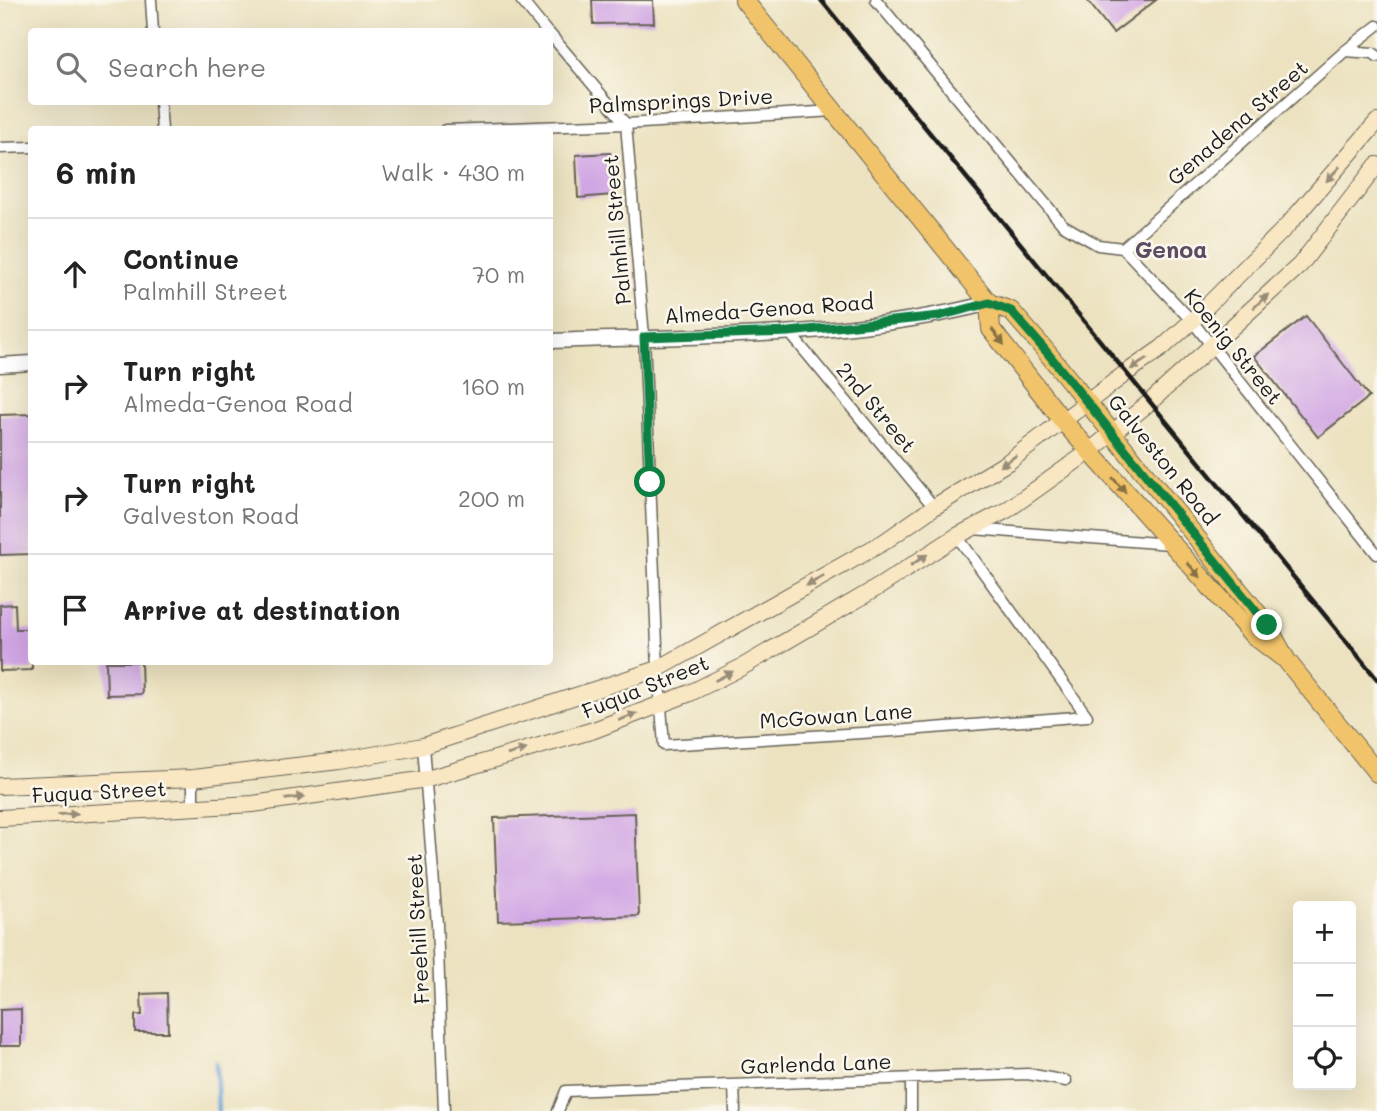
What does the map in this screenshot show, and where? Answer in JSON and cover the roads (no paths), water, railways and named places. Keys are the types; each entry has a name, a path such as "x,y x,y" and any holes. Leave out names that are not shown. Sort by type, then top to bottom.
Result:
{"main road":[{"name":"Galveston Road","path":"744,0 989,303 1011,311 1088,402 1267,625 1287,661 1377,773"},
{"name":"Fuqua Street","path":"0,786 192,778 339,761 423,746 658,669 884,542 1007,462 1162,348 1288,225 1377,122"},
{"name":"Fuqua Street","path":"0,818 253,804 427,779 594,730 662,705 741,667 880,586 963,532 1007,510 1090,451 1211,348 1300,265 1377,165"},
{"name":"Galveston Road","path":"989,303 991,329 1063,421 1252,634 1287,661"}],"street":[{"path":"151,0 153,28"},
{"path":"521,0 544,28"},
{"path":"876,0 1063,225 1098,245 1123,248"},
{"name":"Genadena Street","path":"1123,248 1345,51 1377,26"},
{"path":"553,39 626,124"},
{"path":"1345,51 1373,53 1377,56"},
{"path":"160,105 162,126"},
{"name":"Palmsprings Drive","path":"553,126 834,111"},
{"name":"Palmhill Street","path":"626,124 644,337 658,669"},
{"path":"0,148 28,147"},
{"name":"Koenig Street","path":"1123,248 1192,321 1377,554"},
{"name":"Almeda-Genoa Road","path":"553,341 789,332 939,316 989,303"},
{"name":"2nd Street","path":"789,332 934,508"},
{"path":"0,365 28,363"},
{"path":"963,532 1170,544"},
{"name":"McGowan Lane","path":"658,669 664,745 1087,716 963,532"},
{"name":"Freehill Street","path":"423,746 437,924 444,1111"},
{"path":"192,778 193,806"},
{"name":"Garlenda Lane","path":"558,1111 566,1091 1028,1074 1066,1081"},
{"path":"911,1079 911,1111"},
{"path":"734,1085 735,1111"}],"waterway":[{"path":"216,1062 218,1111"}],"railway":[{"path":"821,0 1377,679"}],"district":[{"name":"Genoa","path":"1171,249"}]}
